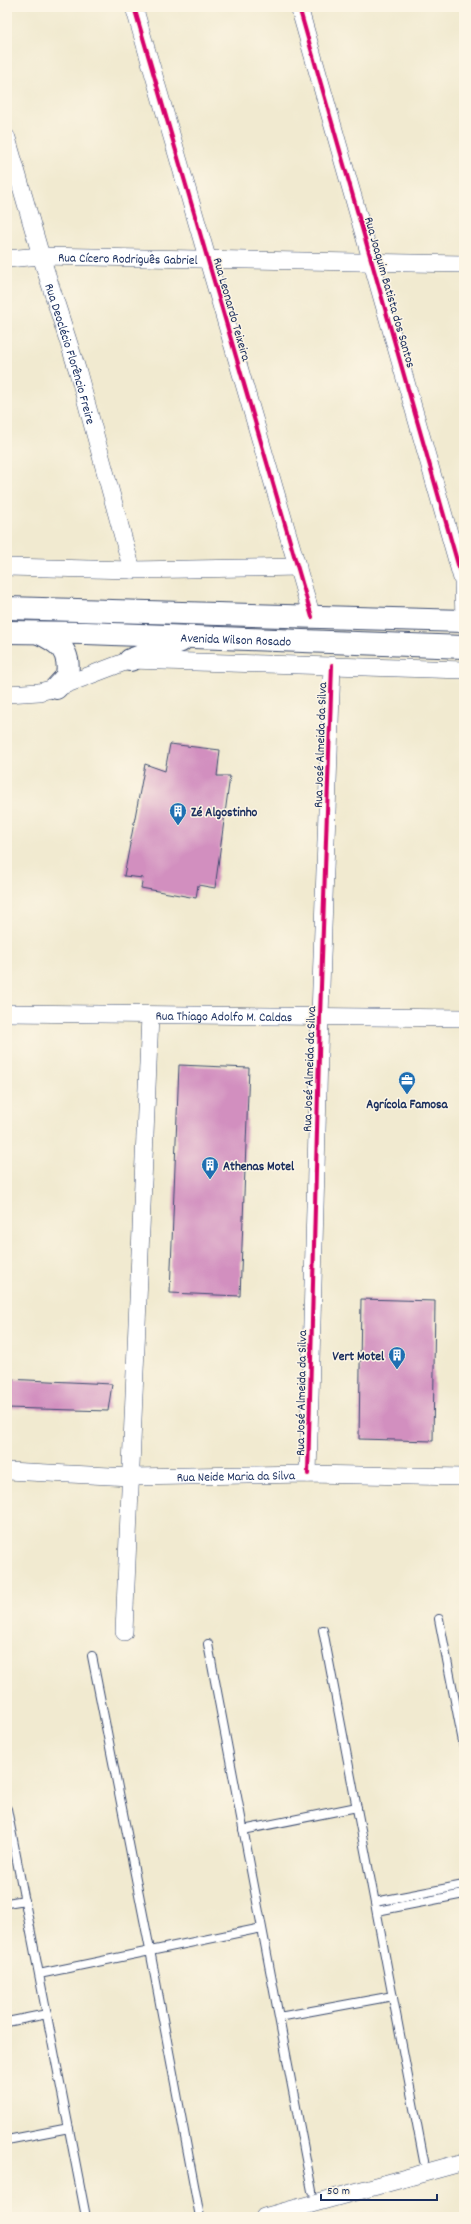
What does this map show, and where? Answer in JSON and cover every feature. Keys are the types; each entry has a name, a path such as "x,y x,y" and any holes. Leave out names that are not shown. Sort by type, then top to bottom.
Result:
{"highway":[{"name":"Avenida Wilson Rosado","path":"7,608 464,621"},
{"name":"Avenida Wilson Rosado","path":"7,632 464,647"},
{"path":"39,633 55,640 61,646 66,657 67,676 56,688"},
{"path":"130,660 194,637"}],"street":[{"name":"Rua Leonardo Teixeira","path":"134,7 312,617"},
{"name":"Rua Joaquim Batista dos Santos","path":"300,7 463,582 464,621"},
{"name":"Rua Deoclécio Florêncio Freire","path":"7,138 41,256 78,372 132,570"},
{"name":"Rua Cícero Rodriguês Gabriel","path":"7,259 41,256 464,264"},
{"path":"7,567 132,570 298,567"},
{"path":"7,694 39,692 56,688 130,660 464,670"},
{"name":"Rua José Almeida da Silva","path":"308,1474 320,1016 332,665"},
{"name":"Rua Thiago Adolfo M. Caldas","path":"7,1013 150,1016 464,1018"},
{"path":"124,1632 150,1016"},
{"name":"Rua Neide Maria da Silva","path":"7,1471 131,1477 308,1474 464,1477"},
{"path":"264,2217 302,2212 464,2162"}],"lane":[{"path":"439,1619 464,1747"},
{"path":"323,1630 424,2160"},
{"path":"208,1644 312,2191"},
{"path":"92,1656 150,1950 200,2217"},
{"path":"243,1830 357,1807"},
{"path":"7,1809 86,2217"},
{"path":"376,1906 464,1885"},
{"path":"376,1906 464,1894"},
{"path":"7,1903 24,1900"},
{"path":"39,1974 262,1928"},
{"path":"279,2018 393,1996"},
{"path":"7,2022 47,2014"},
{"path":"7,2140 69,2128"}],"building":[{"name":"Zé Algostinho","path":"170,744 220,750 217,776 230,776 215,888 198,885 196,898 141,888 143,878 124,876 145,764 165,771"},
{"name":"Athenas Motel","path":"179,1065 249,1068 240,1296 170,1293"},
{"name":"Vert Motel","path":"361,1299 435,1301 433,1441 359,1439"},
{"path":"7,1379 112,1384 108,1411 7,1408"}],"cycle path":[{"path":"134,7 312,617"},
{"path":"299,7 463,582 464,621"},
{"path":"308,1474 320,1016 332,665"}],"place":[{"name":"Zé Algostinho","path":"178,826"},
{"name":"Agrícola Famosa","path":"407,1095"},
{"name":"Athenas Motel","path":"210,1180"},
{"name":"Vert Motel","path":"397,1370"}]}
